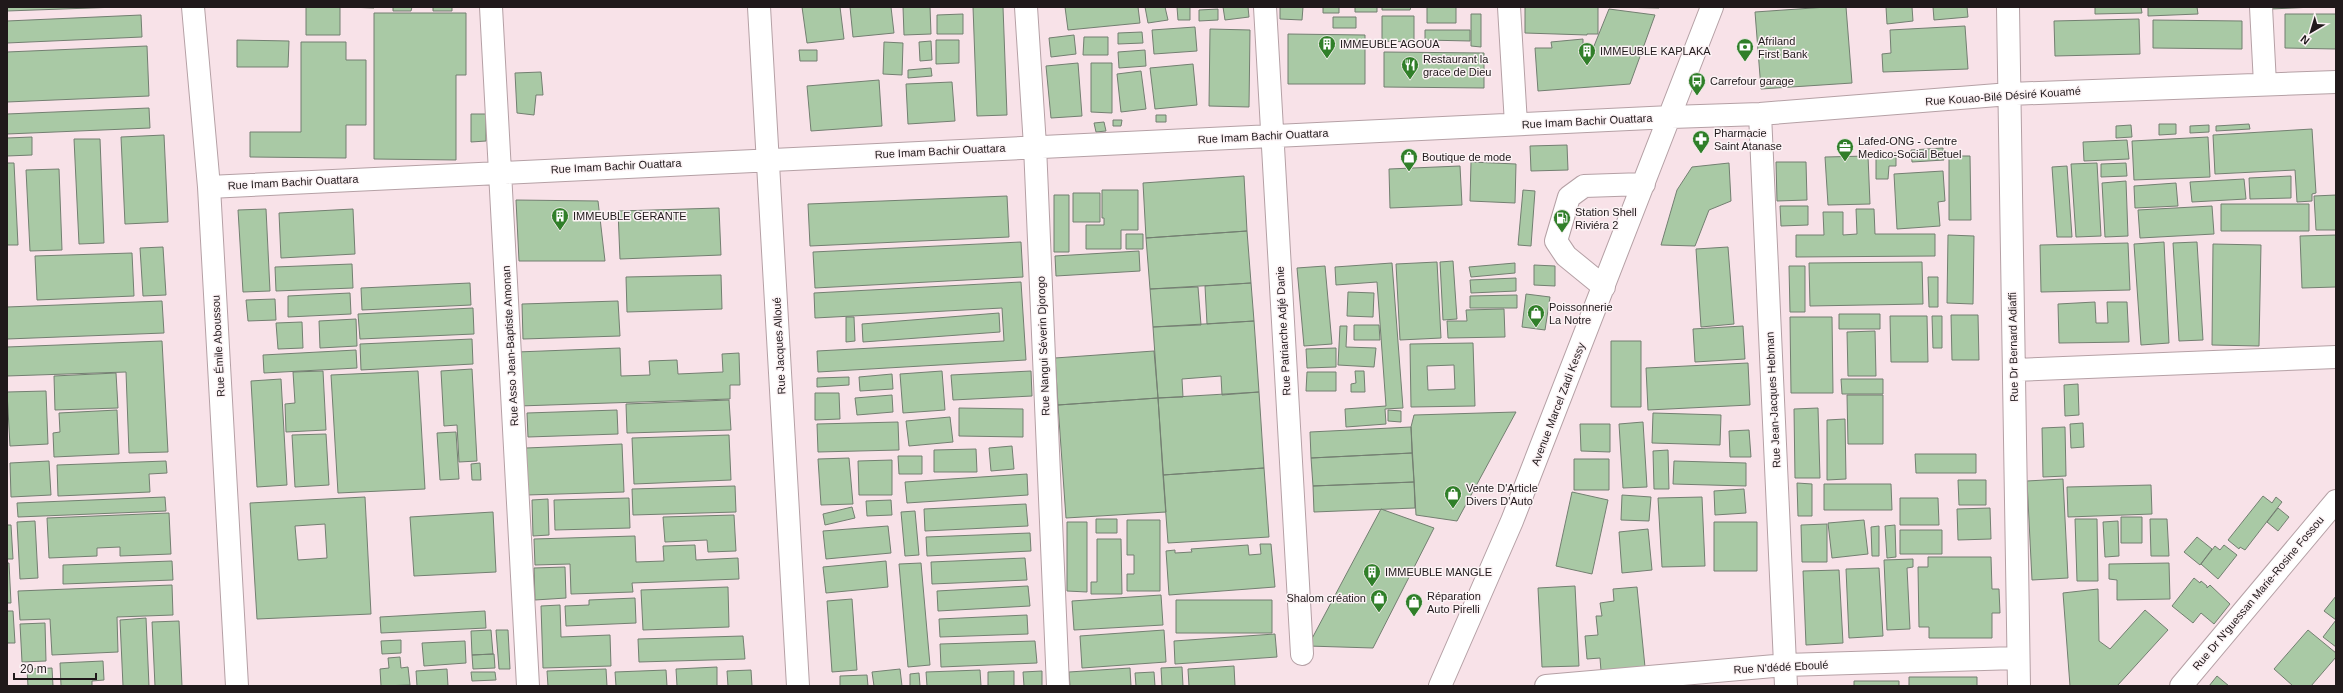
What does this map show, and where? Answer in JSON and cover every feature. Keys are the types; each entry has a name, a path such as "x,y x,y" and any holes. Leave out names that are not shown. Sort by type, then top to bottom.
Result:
{"street":[{"name":"Rue Émile Aboussou","path":"193,7 209,187 237,686"},
{"name":"Rue Asso Jean-Baptiste Amonan","path":"491,7 528,686"},
{"name":"Rue Jacques Alloué","path":"759,7 798,686"},
{"name":"Rue Nangui Séverin Djorogo","path":"1026,7 1035,146 1058,686"},
{"name":"Rue Patriarche Adjé Danie","path":"1265,7 1302,654"},
{"path":"1509,7 1516,124"},
{"name":"Avenue Marcel Zadi Kessy","path":"1440,686 1512,521 1671,117 1712,7"},
{"name":"Rue Dr Bernard Adiaffi","path":"2008,7 2019,686"},
{"path":"2261,7 2265,84"},
{"name":"Rue Kouao-Bilé Désiré Kouamé","path":"1671,117 1760,114 2010,94 2336,82"},
{"name":"Rue Jean-Jacques Hebman","path":"1760,114 1785,675"},
{"name":"Rue Imam Bachir Ouattara","path":"209,187 500,171 1671,117"},
{"path":"1604,287 1566,256 1556,241 1569,197 1584,186 1644,184"},
{"path":"2014,370 2336,357"},
{"name":"Rue Dr N'guessan Marie-Rosine Fossou","path":"2181,686 2333,510"},
{"name":"Rue N'dédé Eboulé","path":"1546,686 1785,675 2018,658"}],"building":[{"path":"7,7 118,7 7,11"},
{"path":"306,7 340,7 340,35 306,35"},
{"path":"348,7 374,7 374,8"},
{"path":"393,7 412,7 411,11 393,11"},
{"path":"433,7 452,7 452,11 433,11"},
{"path":"802,7 840,7 844,39 807,43"},
{"path":"850,7 891,7 894,33 853,37"},
{"path":"903,7 930,7 931,34 904,35"},
{"path":"973,7 1003,7 1007,115 977,116"},
{"path":"1065,7 1138,7 1140,23 1068,30"},
{"path":"1145,7 1165,7 1168,20 1148,23"},
{"path":"1177,7 1190,7 1190,20 1178,20"},
{"path":"1223,7 1248,7 1249,17 1225,20"},
{"path":"1280,7 1303,7 1302,20 1280,19"},
{"path":"1323,7 1339,7 1339,13 1323,13"},
{"path":"1355,7 1377,7 1377,12 1355,12"},
{"path":"1382,7 1411,7 1410,10 1382,10"},
{"path":"1427,7 1456,7 1456,23 1427,23"},
{"path":"1525,7 1598,7 1598,34 1525,33"},
{"path":"1616,7 1659,7 1659,8"},
{"path":"1846,7 1852,83 1761,89 1755,12"},
{"path":"1886,7 1912,7 1913,21 1887,24"},
{"path":"1933,7 1967,7 1968,17 1934,20"},
{"path":"2095,7 2141,7 2142,13 2095,14"},
{"path":"2148,7 2197,7 2198,14 2148,16"},
{"path":"2271,7 2314,7 2271,9"},
{"path":"1218,9 1218,20 1199,21 1199,10"},
{"name":"IMMEUBLE KAPLAKA","path":"1609,9 1655,15 1630,84 1538,91 1535,48 1552,48 1551,42 1583,39 1583,47 1594,46"},
{"path":"374,13 466,13 466,75 456,75 456,160 374,159"},
{"path":"963,14 963,34 937,34 937,15"},
{"path":"1471,14 1481,14 1481,47 1471,46"},
{"path":"2285,14 2336,14 2336,49 2285,48"},
{"path":"141,15 142,37 7,43 7,21"},
{"path":"1382,16 1414,16 1414,42 1382,41"},
{"path":"1333,17 1356,17 1356,28 1333,28"},
{"path":"2139,19 2140,54 2055,56 2054,21"},
{"path":"2153,20 2242,21 2242,49 2153,48"},
{"path":"1965,26 1968,69 1883,72 1882,54 1891,53 1890,30"},
{"path":"1195,27 1197,51 1154,54 1152,30"},
{"path":"1210,29 1250,30 1249,107 1209,106"},
{"path":"1425,30 1470,30 1470,41 1425,40"},
{"path":"1142,32 1143,43 1118,44 1118,33"},
{"name":"IMMEUBLE AGOUA","path":"1288,34 1365,35 1365,84 1288,84"},
{"path":"1074,35 1076,54 1051,57 1049,38"},
{"path":"1084,37 1108,37 1108,55 1083,55"},
{"path":"237,40 289,41 288,67 237,67"},
{"path":"936,40 959,40 959,63 936,64"},
{"path":"931,41 932,60 920,61 919,42"},
{"path":"301,42 346,42 346,60 366,60 366,125 346,125 346,158 250,157 250,132 301,132"},
{"path":"884,42 903,43 902,75 883,74"},
{"path":"147,46 149,96 7,102 7,52"},
{"path":"799,50 817,50 817,61 800,61"},
{"path":"1145,50 1146,66 1119,68 1118,52"},
{"path":"1384,52 1484,53 1484,88 1384,87"},
{"path":"1078,63 1082,116 1051,118 1046,66"},
{"path":"1091,63 1112,63 1112,113 1091,112"},
{"path":"1193,64 1197,105 1155,109 1150,68"},
{"path":"931,68 932,76 908,78 908,70"},
{"path":"1141,71 1146,109 1121,112 1117,74"},
{"path":"541,72 543,95 536,95 534,115 517,113 515,73"},
{"path":"879,80 882,126 811,131 807,86"},
{"path":"952,82 955,121 908,124 906,84"},
{"path":"149,108 150,128 7,134 7,114"},
{"path":"471,114 486,114 486,141 471,142"},
{"path":"1156,115 1166,115 1166,122 1156,122"},
{"path":"1113,120 1122,120 1121,126 1113,126"},
{"path":"1104,122 1106,131 1096,132 1094,123"},
{"path":"2159,124 2176,124 2176,134 2159,135"},
{"path":"2249,124 2250,129 2216,131 2216,126"},
{"path":"2131,125 2132,137 2116,138 2116,126"},
{"path":"2209,125 2209,132 2190,133 2190,126"},
{"path":"2312,129 2316,193 2312,194 2312,201 2297,202 2295,170 2215,174 2213,135"},
{"path":"164,135 168,222 125,224 121,137"},
{"path":"32,137 32,155 7,156 7,138"},
{"path":"2208,137 2210,177 2134,180 2132,141"},
{"path":"74,139 100,139 104,243 79,244"},
{"path":"2127,140 2129,159 2084,161 2083,142"},
{"path":"1567,145 1568,170 1531,171 1530,146"},
{"path":"1943,148 1944,160 1912,162 1911,150"},
{"path":"1876,153 1896,153 1896,166 1889,166 1888,179 1876,179"},
{"path":"1868,156 1870,204 1828,205 1825,157"},
{"path":"1949,156 1970,156 1971,220 1949,220"},
{"path":"1471,162 1516,164 1515,203 1470,201"},
{"path":"1776,162 1806,162 1807,200 1777,201"},
{"path":"7,163 14,163 18,245 7,245"},
{"path":"1729,163 1731,201 1709,210 1695,246 1661,245 1677,190 1692,167"},
{"path":"2097,163 2101,236 2076,237 2071,164"},
{"path":"2126,163 2127,176 2101,177 2101,164"},
{"path":"1460,166 1462,205 1390,208 1389,169"},
{"path":"2067,166 2072,237 2057,237 2052,167"},
{"path":"59,169 62,250 30,251 26,170"},
{"path":"1943,171 1945,201 1938,202 1940,226 1897,229 1894,174"},
{"path":"1244,176 1247,231 1146,238 1143,183"},
{"path":"2291,176 2291,198 2250,199 2249,178"},
{"path":"2244,179 2246,199 2192,202 2190,182"},
{"path":"2126,181 2128,236 2105,237 2102,183"},
{"path":"2176,183 2178,206 2135,208 2134,186"},
{"path":"1102,190 1138,190 1138,230 1121,230 1121,249 1086,249 1086,225 1104,225 1104,218 1102,218"},
{"path":"1523,190 1535,191 1531,246 1518,245"},
{"path":"1073,193 1100,193 1100,222 1073,222"},
{"path":"1054,195 1069,195 1069,252 1054,252"},
{"path":"2336,195 2336,230 2316,230 2314,196"},
{"path":"1007,196 1009,237 810,246 808,204"},
{"name":"IMMEUBLE GERANTE","path":"516,200 598,201 605,261 519,261"},
{"path":"2221,204 2309,204 2309,231 2221,231"},
{"path":"1780,206 1808,206 1808,225 1781,226"},
{"path":"2212,206 2214,234 2140,238 2138,210"},
{"path":"719,208 721,255 620,259 618,211"},
{"path":"266,209 270,291 243,292 238,210"},
{"path":"353,209 355,254 281,258 279,213"},
{"path":"1856,209 1874,209 1875,234 1935,234 1935,256 1796,257 1796,235 1824,235 1823,212 1843,212 1843,235 1857,234"},
{"path":"1247,231 1251,283 1150,289 1146,238"},
{"path":"1126,234 1143,234 1143,249 1126,249"},
{"path":"1948,235 1974,236 1973,304 1947,303"},
{"path":"2336,235 2336,287 2302,288 2300,236"},
{"path":"1021,242 1023,277 815,288 813,252"},
{"path":"2164,242 2169,343 2141,345 2134,244"},
{"path":"2197,242 2203,340 2179,341 2173,243"},
{"path":"2128,243 2130,290 2041,292 2040,245"},
{"path":"2213,244 2261,245 2259,346 2212,345"},
{"path":"163,247 166,295 143,296 140,248"},
{"path":"1728,247 1734,324 1701,327 1696,249"},
{"path":"1139,251 1140,271 1056,276 1055,256"},
{"path":"132,253 134,296 37,300 35,256"},
{"path":"1453,261 1457,319 1443,320 1440,262"},
{"path":"1437,262 1441,338 1400,340 1396,264"},
{"path":"1922,262 1923,304 1810,306 1809,263"},
{"path":"1392,263 1403,408 1385,409 1386,424 1346,427 1345,409 1386,406 1377,282 1336,285 1335,267"},
{"path":"1515,263 1515,273 1471,277 1469,267"},
{"path":"352,264 353,288 276,291 275,267"},
{"path":"1534,265 1555,266 1555,286 1534,285"},
{"path":"1325,266 1332,344 1304,346 1297,268"},
{"path":"1789,266 1805,266 1805,312 1790,312"},
{"path":"721,275 722,309 627,312 626,277"},
{"path":"1928,277 1938,277 1938,307 1929,307"},
{"path":"1516,278 1516,291 1471,293 1470,280"},
{"path":"1021,282 1026,360 818,372 817,351 1004,341 1002,308 815,318 814,293"},
{"path":"470,283 471,305 362,310 361,288"},
{"path":"1251,283 1254,321 1207,324 1205,286"},
{"path":"1198,287 1201,325 1153,327 1150,289"},
{"path":"1348,292 1374,293 1373,317 1347,316"},
{"path":"350,293 351,314 288,317 288,296"},
{"path":"1526,294 1550,297 1545,330 1522,327"},
{"path":"1517,295 1517,308 1470,308 1470,296"},
{"path":"275,299 276,320 248,321 246,300"},
{"path":"162,301 164,333 7,339 7,307"},
{"path":"618,301 620,336 523,339 522,304"},
{"path":"2095,302 2096,323 2108,323 2107,302 2127,302 2129,342 2059,343 2058,304"},
{"path":"473,308 474,334 360,339 358,314"},
{"path":"1504,309 1505,337 1448,338 1447,321 1467,321 1466,310"},
{"path":"999,313 1000,332 863,342 862,324"},
{"path":"1839,314 1880,314 1880,329 1839,329"},
{"path":"1951,315 1978,315 1979,360 1952,360"},
{"path":"1890,316 1927,316 1928,362 1891,362"},
{"path":"1932,316 1942,316 1942,348 1933,348"},
{"path":"846,317 854,317 855,341 846,342"},
{"path":"1790,317 1832,317 1833,393 1791,393"},
{"path":"356,319 357,346 320,348 319,321"},
{"path":"1254,321 1259,392 1222,395 1221,376 1182,379 1183,397 1158,398 1153,327"},
{"path":"302,322 303,348 278,349 276,323"},
{"path":"1354,325 1379,325 1380,340 1354,340"},
{"path":"1340,326 1347,326 1346,347 1376,348 1374,367 1338,365"},
{"path":"1743,326 1745,359 1695,362 1693,329"},
{"path":"1875,331 1876,376 1848,376 1847,332"},
{"path":"472,339 473,364 361,370 360,344"},
{"path":"162,341 168,452 129,453 126,372 7,376 7,347"},
{"path":"1611,341 1641,341 1641,407 1611,407"},
{"path":"1473,343 1475,406 1411,407 1410,344","holes":["1454,365 1455,389 1428,390 1427,366"]},
{"path":"620,348 621,376 650,375 649,361 677,360 678,374 723,372 722,354 739,353 740,385 730,385 730,399 519,406 517,352"},
{"path":"1336,348 1336,367 1307,368 1306,349"},
{"path":"356,350 357,368 264,373 263,355"},
{"path":"1154,351 1158,398 1058,405 1055,358"},
{"path":"1748,363 1750,405 1648,410 1646,368"},
{"path":"472,369 477,461 459,462 457,425 444,426 441,371"},
{"path":"323,371 326,430 286,432 285,404 295,403 293,372"},
{"path":"418,371 425,489 338,493 331,375"},
{"path":"942,371 945,410 903,413 900,374"},
{"path":"1031,371 1032,396 953,400 951,375"},
{"path":"1355,371 1364,371 1365,392 1351,392 1351,384 1356,383"},
{"path":"1307,372 1336,372 1336,391 1306,391"},
{"path":"116,373 118,408 55,410 54,376"},
{"path":"892,374 893,389 860,391 859,377"},
{"path":"849,377 849,385 817,387 817,378"},
{"path":"281,379 287,485 257,487 251,381"},
{"path":"1841,379 1883,379 1883,394 1842,394"},
{"path":"2078,384 2079,415 2065,416 2064,385"},
{"path":"46,391 48,444 10,446 7,392"},
{"path":"1259,392 1264,468 1163,475 1158,398"},
{"path":"815,393 839,393 840,419 815,420"},
{"path":"892,395 893,412 857,415 855,398"},
{"path":"1847,395 1883,395 1883,444 1848,444"},
{"path":"1158,398 1166,512 1066,518 1058,405"},
{"path":"729,400 731,430 627,433 626,404"},
{"path":"959,408 1023,409 1023,437 959,436"},
{"path":"1818,408 1820,478 1795,478 1794,409"},
{"path":"117,410 119,454 54,457 53,433 60,432 59,413"},
{"path":"617,410 618,434 528,437 527,413"},
{"path":"1388,410 1401,411 1401,422 1388,421"},
{"path":"1516,412 1457,521 1416,515 1411,427 1414,415"},
{"path":"1653,413 1721,415 1720,445 1652,443"},
{"path":"950,417 953,442 909,446 906,421"},
{"path":"1845,419 1846,479 1827,480 1827,420"},
{"path":"898,422 899,450 818,452 817,424"},
{"path":"1643,422 1647,487 1623,488 1619,424"},
{"path":"2083,423 2084,447 2071,448 2070,424"},
{"path":"1580,424 1610,424 1610,452 1581,451"},
{"path":"1411,427 1412,453 1311,458 1310,432"},
{"path":"2065,427 2066,476 2043,477 2042,428"},
{"path":"1749,430 1751,457 1730,457 1729,431"},
{"path":"456,432 459,479 440,480 437,433"},
{"path":"326,434 329,485 295,487 292,435"},
{"path":"729,435 731,480 634,484 632,438"},
{"path":"622,444 624,492 527,495 526,448"},
{"path":"1012,446 1014,469 991,471 989,448"},
{"path":"976,449 977,472 934,472 934,450"},
{"path":"1668,450 1669,489 1654,489 1653,451"},
{"path":"1412,453 1414,482 1313,486 1311,458"},
{"path":"1915,454 1976,454 1976,473 1916,473"},
{"path":"898,456 922,456 922,474 899,474"},
{"path":"849,458 853,504 821,505 818,459"},
{"path":"1574,459 1609,459 1609,490 1574,490"},
{"path":"892,460 892,495 859,495 858,461"},
{"path":"49,461 51,495 11,497 10,463"},
{"path":"166,461 167,473 149,474 150,492 58,496 57,465"},
{"path":"1674,461 1746,463 1746,486 1673,484"},
{"path":"480,463 481,480 472,480 471,464"},
{"path":"1264,468 1269,537 1168,543 1163,475"},
{"path":"1027,474 1028,495 907,503 905,482"},
{"path":"2063,479 2068,578 2032,580 2027,481"},
{"path":"1958,480 1986,480 1986,505 1959,505"},
{"path":"1414,482 1415,508 1314,512 1313,486"},
{"path":"1797,483 1812,484 1812,516 1798,516"},
{"path":"1824,484 1891,484 1892,510 1824,510"},
{"path":"2151,485 2152,514 2068,517 2067,487"},
{"path":"735,486 736,512 633,515 632,489"},
{"path":"1744,489 1746,513 1715,515 1714,491"},
{"path":"1572,492 1608,500 1592,574 1556,566"},
{"path":"1622,495 1651,497 1649,521 1621,520"},
{"path":"2263,496 2272,503 2276,497 2282,502 2245,550 2240,547 2239,549 2228,540"},
{"path":"165,497 166,511 18,517 17,503"},
{"path":"365,497 371,614 257,619 250,503","holes":["325,524 327,558 298,560 295,526"]},
{"path":"1702,497 1705,566 1662,567 1658,498"},
{"path":"629,498 630,528 555,530 554,500"},
{"path":"1900,498 1938,498 1939,525 1900,525"},
{"path":"548,499 549,535 533,536 532,500"},
{"path":"891,500 892,515 867,516 866,501"},
{"path":"1026,504 1028,526 925,531 924,509"},
{"path":"852,507 855,518 825,525 823,514"},
{"path":"1990,508 1991,539 1958,540 1957,509"},
{"path":"2278,508 2289,517 2278,531 2267,522"},
{"name":"IMMEUBLE MANGLE","path":"1381,509 1434,528 1373,648 1308,646"},
{"path":"915,511 919,555 905,556 901,512"},
{"path":"493,512 496,572 414,576 410,517"},
{"path":"169,513 171,554 120,556 120,547 97,548 97,556 49,558 47,518"},
{"path":"734,515 736,551 708,552 707,540 665,542 663,517"},
{"path":"2121,517 2142,517 2142,543 2121,543"},
{"path":"1096,519 1117,519 1117,533 1096,533"},
{"path":"2075,519 2097,519 2098,581 2077,581"},
{"path":"2150,519 2167,519 2169,556 2151,556"},
{"path":"1127,520 1160,520 1160,591 1127,591 1127,574 1134,574 1134,555 1127,555"},
{"path":"1864,520 1868,554 1832,558 1828,523"},
{"path":"35,521 38,578 20,579 17,522"},
{"path":"2118,521 2119,556 2105,557 2103,522"},
{"path":"1067,522 1087,522 1087,592 1067,591"},
{"path":"1714,522 1757,522 1757,571 1714,571"},
{"path":"1827,524 1827,562 1802,562 1801,525"},
{"path":"7,525 11,525 13,559 7,559"},
{"path":"1895,525 1896,557 1887,558 1885,526"},
{"path":"888,526 891,553 826,559 823,531"},
{"path":"1879,526 1879,556 1872,556 1871,527"},
{"path":"1648,529 1652,570 1622,573 1619,532"},
{"path":"1900,530 1942,530 1942,554 1900,554"},
{"path":"1030,533 1031,551 927,556 926,537"},
{"path":"635,536 636,562 664,561 663,546 695,545 696,560 738,558 739,579 632,583 633,592 571,594 570,564 535,565 534,539"},
{"path":"2197,537 2212,549 2200,565 2184,552"},
{"path":"1097,539 1121,539 1122,594 1091,594 1091,582 1097,582"},
{"path":"1260,544 1271,544 1275,587 1169,595 1166,551 1175,550 1175,553 1192,552 1191,549 1248,545 1249,555 1261,554"},
{"path":"2224,545 2237,555 2218,579 2201,564 2215,546 2220,550"},
{"path":"1928,557 1991,557 1992,589 1999,589 2000,613 1992,613 1992,638 1929,638 1929,627 1919,627 1918,567 1928,567"},
{"path":"1025,558 1027,580 932,584 931,562"},
{"path":"1913,559 1913,567 1907,568 1910,629 1887,630 1884,560"},
{"path":"172,561 173,580 63,584 63,565"},
{"path":"886,561 888,587 826,593 823,567"},
{"path":"7,563 9,563 11,603 7,603"},
{"path":"921,563 930,665 908,667 899,564"},
{"path":"2169,563 2170,599 2117,600 2117,580 2109,579 2109,564"},
{"path":"565,567 566,598 535,600 534,568"},
{"path":"1879,568 1883,636 1849,638 1846,569"},
{"path":"1839,570 1843,643 1806,645 1803,571"},
{"path":"2194,578 2200,583 2201,581 2207,586 2207,588 2210,585 2230,604 2214,624 2201,613 2193,623 2172,606"},
{"path":"172,585 173,615 117,617 118,652 52,655 50,619 20,620 18,591"},
{"path":"1028,586 1030,606 938,611 937,591"},
{"path":"1575,586 1579,666 1542,667 1538,588"},
{"path":"728,587 729,627 643,630 641,590"},
{"path":"1637,587 1645,667 1601,671 1600,658 1587,659 1585,636 1598,635 1596,616 1602,616 1600,603 1614,601 1613,589"},
{"path":"2098,589 2099,641 2110,649 2145,610 2168,630 2117,686 2070,686 2063,593"},
{"path":"1161,595 1163,625 1074,630 1072,601"},
{"path":"2336,596 2336,620 2324,611"},
{"path":"635,598 636,623 566,626 565,606 589,605 589,600"},
{"path":"852,599 857,670 832,672 827,601"},
{"path":"1176,600 1272,600 1272,633 1176,633"},
{"path":"560,605 561,637 610,635 611,666 543,668 541,606"},
{"path":"7,611 13,611 15,643 7,643"},
{"path":"485,611 486,628 381,633 380,617"},
{"path":"1027,615 1028,634 940,637 939,619"},
{"path":"146,618 149,686 123,686 120,620"},
{"path":"2336,620 2336,647 2323,637"},
{"path":"179,621 182,686 155,686 152,622"},
{"path":"45,623 46,661 22,662 20,624"},
{"path":"491,630 493,654 472,655 471,631"},
{"path":"496,630 508,630 510,669 499,669"},
{"path":"1164,630 1166,662 1082,668 1080,636"},
{"path":"2308,630 2336,653 2336,657 2311,686 2293,686 2274,669"},
{"path":"1275,634 1277,657 1175,664 1174,641"},
{"path":"743,636 745,659 639,662 638,639"},
{"path":"401,640 401,653 382,654 381,641"},
{"path":"465,641 466,663 424,666 422,643"},
{"path":"1035,641 1037,663 941,667 940,644"},
{"path":"494,654 495,668 473,669 472,655"},
{"path":"400,657 401,668 408,667 410,685 381,686 380,669 389,668 388,658"},
{"path":"103,661 104,680 92,681 92,686 61,686 60,663"},
{"path":"1234,666 1235,686 1189,686 1188,669"},
{"path":"717,667 717,686 677,686 676,669"},
{"path":"1182,667 1183,686 1162,686 1161,668"},
{"path":"52,668 53,686 28,686 27,669"},
{"path":"1130,668 1131,686 1070,686 1069,672"},
{"path":"447,669 448,686 417,686 416,671"},
{"path":"606,669 607,686 548,686 547,671"},
{"path":"900,669 902,686 874,686 872,672"},
{"path":"666,670 667,686 616,686 615,672"},
{"path":"751,670 752,686 728,686 727,671"},
{"path":"980,670 981,686 927,686 926,672"},
{"path":"1014,671 1014,686 988,686 988,672"},
{"path":"1042,671 1042,686 1024,686 1023,672"},
{"path":"471,672 495,672 496,680 472,681"},
{"path":"1154,672 1155,686 1136,686 1135,673"},
{"path":"919,673 920,686 910,686 910,674"},
{"path":"867,675 868,686 840,686 840,676"},
{"path":"2217,676 2229,686 2209,686"},
{"path":"1909,677 1977,677 1977,686 1909,686"},
{"path":"1854,681 1899,681 1899,686 1854,686"}],"place":[{"name":"IMMEUBLE AGOUA","path":"1327,59"},
{"name":"Afriland First Bank","path":"1745,62"},
{"name":"IMMEUBLE KAPLAKA","path":"1587,66"},
{"name":"Restaurant la grace de Dieu","path":"1410,80"},
{"name":"Carrefour garage","path":"1697,96"},
{"name":"Pharmacie Saint Atanase","path":"1701,154"},
{"name":"Lafed-ONG - Centre Medico-Social Betuel","path":"1845,162"},
{"name":"Boutique de mode","path":"1409,172"},
{"name":"IMMEUBLE GERANTE","path":"560,231"},
{"name":"Station Shell Riviéra 2","path":"1562,233"},
{"name":"Poissonnerie La Notre","path":"1536,328"},
{"name":"Vente D'Article Divers D'Auto","path":"1453,509"},
{"name":"IMMEUBLE MANGLE","path":"1372,587"},
{"name":"Shalom création","path":"1379,613"},
{"name":"Réparation Auto Pirelli","path":"1414,617"}]}
